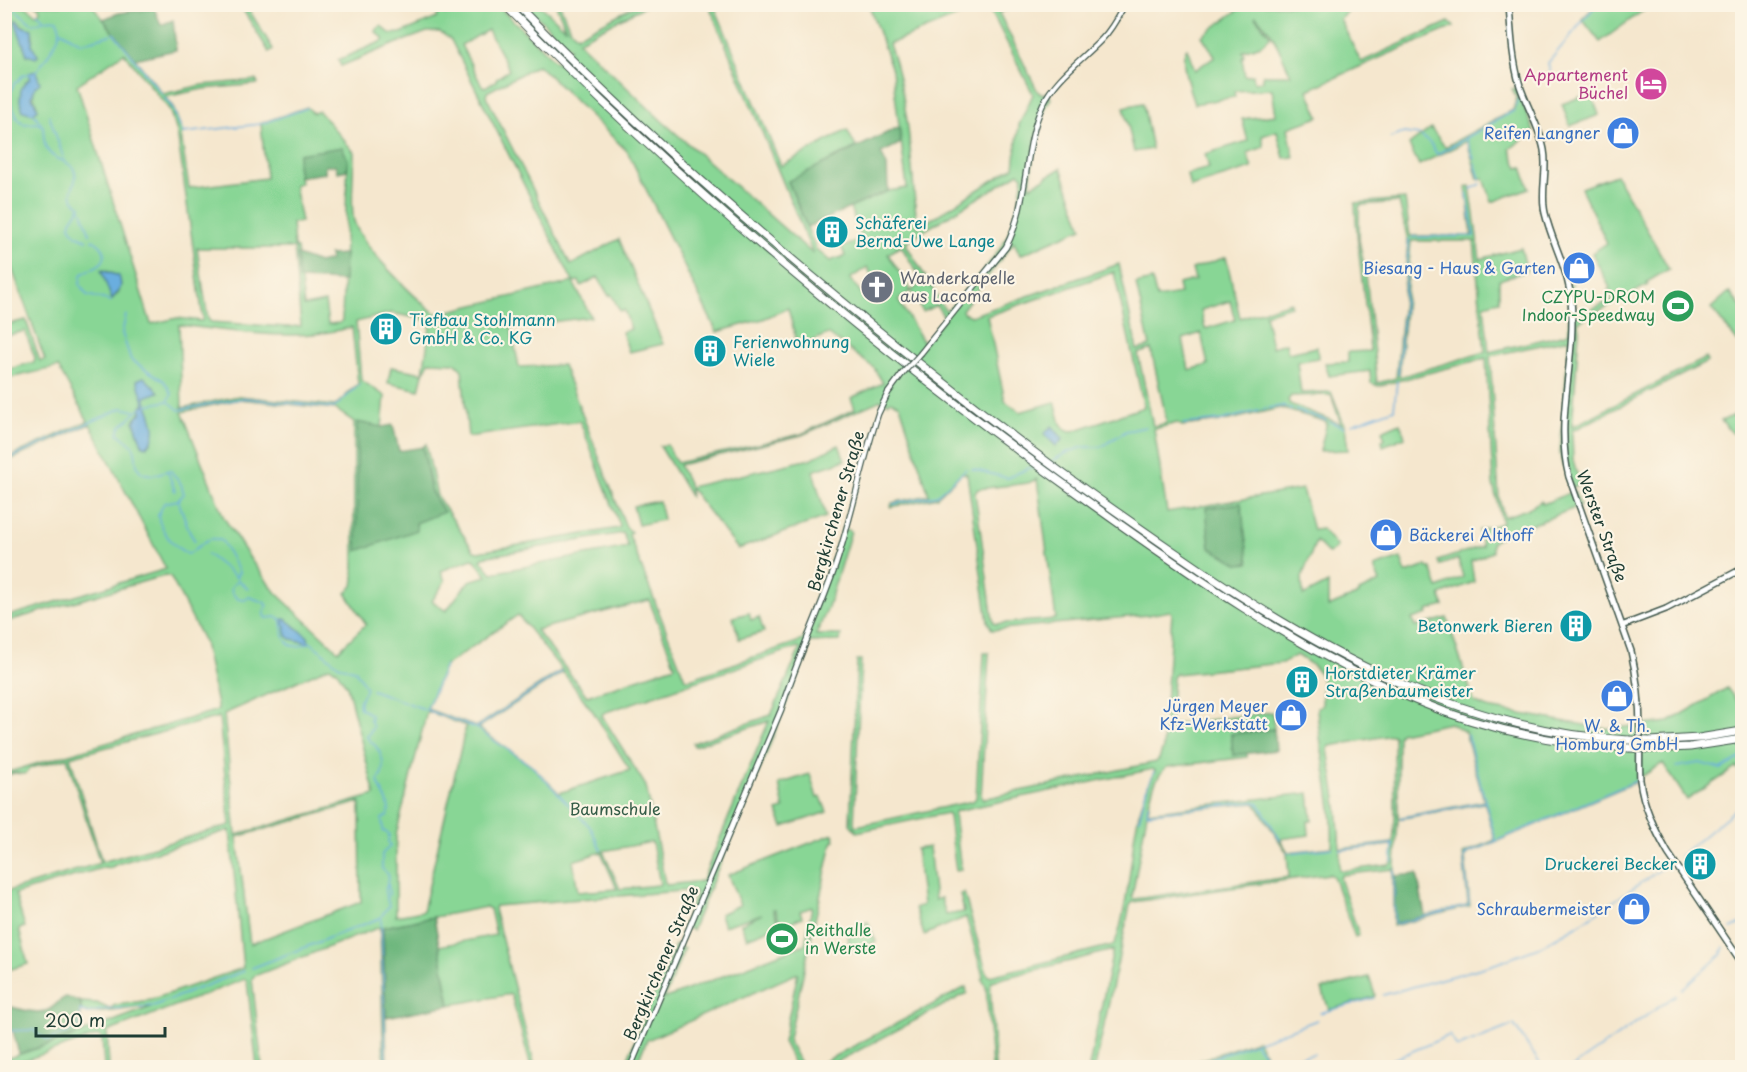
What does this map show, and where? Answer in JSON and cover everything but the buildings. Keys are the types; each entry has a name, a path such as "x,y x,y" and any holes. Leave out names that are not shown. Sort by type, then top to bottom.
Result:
{"highway":[{"path":"504,4 655,150 762,245 932,385 1046,472 1225,596 1286,633 1358,673 1416,700 1494,727 1572,744 1706,745 1743,739"},
{"path":"516,4 612,99 754,228 875,330 1042,458 1229,589 1300,633 1375,672 1449,704 1520,725 1629,744"},
{"path":"1650,745 1743,731"}],"main road":[{"name":"Werster Straße","path":"1509,4 1518,76 1545,153 1544,209 1567,273 1571,299 1572,326 1564,436 1567,466 1624,625 1636,670 1640,709 1640,778 1644,800 1663,845 1743,963"},
{"path":"1624,625 1666,609 1743,569"}],"street":[{"name":"Bergkirchener Straße","path":"630,1068 781,710 792,674 818,615 835,567 878,414 888,393 902,374 1006,247 1015,229 1025,187 1032,138 1045,101 1064,75 1102,38 1125,4"}],"green space":[{"name":"Baumschule","path":"5,5 24,5 36,14 40,9 36,5 92,5 163,94 202,85 256,80 258,84 203,89 165,97 173,107 183,134 181,135 189,188 266,178 261,123 307,107 313,113 319,111 354,152 352,207 354,221 359,232 390,271 436,314 573,282 591,317 511,327 519,367 563,365 626,527 631,532 629,535 685,679 803,640 843,528 851,531 828,607 816,635 841,635 840,641 810,642 766,755 692,930 683,926 696,893 693,890 495,906 535,1067 531,1067 511,994 450,1005 439,946 496,935 490,909 486,907 383,927 387,1067 384,1067 380,927 254,976 252,979 262,1067 257,1067 245,979 107,1032 109,1067 104,1067 102,1038 99,1035 5,1067 5,1059 151,1007 88,1013 81,1011 81,1002 97,1003 109,1009 115,1005 150,1000 243,968 230,830 110,868 105,867 15,894 25,927 19,929 28,964 5,971 5,892 100,863 67,758 30,768 25,774 14,773 5,776 5,773 218,710 204,642 170,576 166,575 5,622 5,617 166,569 90,424 5,462 5,459 88,421 58,367 5,379 4,367 6,370 34,362 35,358 25,331 5,336 5,325 26,320 40,361 45,360 5,249","holes":["16,20 33,34 32,45 38,56 27,55","124,53 169,109 177,132 203,319 201,321 177,318 151,324 77,85","31,76 37,106 20,101 21,88","348,160 342,320 340,323 328,324 325,302 304,306 292,223 301,222 294,185 300,183 297,164","197,248 294,248 301,326 211,322 208,319","104,270 114,274 121,285 119,292 112,299","391,313 431,321 423,373 391,367 388,383 419,390 429,362 455,363 462,370 468,437 580,421 620,526 619,528 474,551 437,496 426,444 423,447 433,497 416,523 417,531 357,423 382,427 385,396 361,380 356,322","179,325 288,335 332,332 352,327 358,384 335,406 239,396 182,408","240,399 335,409 354,422 354,579 353,586 346,593 366,624 338,651 276,593 251,560 224,518 182,412","145,405 152,439 151,443 142,444 134,421 141,413 141,407","623,533 628,547 492,573 481,560 483,557","472,559 487,576 469,581 446,611 432,601 445,581 441,571","649,600 675,666 587,696 536,630","518,615 562,670 476,727 427,709 445,666","798,647 800,649 771,715 693,743 694,746 769,721 702,881 667,885 646,786 602,716 603,713","329,667 336,670 347,686 375,795 236,835 224,714","563,672 594,713 630,770 559,793 533,767 478,728","427,711 466,726 423,911 396,916 396,835","219,717 230,825 102,862 70,757","360,802 361,902 250,944 237,837","652,842 660,884 620,889 603,851","601,852 617,889 578,892 573,861"]},
{"path":"240,5 246,5 273,49 269,52"},
{"path":"434,5 441,5 446,14 464,5 497,5 557,63 570,48 525,5 540,5 566,29 556,5 560,5 569,27 577,36 637,5 647,5 578,41 662,121 813,254 709,5 714,5 781,166 847,130 856,147 788,182 816,249 830,261 845,256 842,248 862,238 850,208 888,191 907,188 892,70 869,5 987,5 889,44 906,111 917,226 919,227 1014,167 1019,125 1033,94 988,5 1017,5 999,13 1038,92 1043,95 1046,93 1051,98 1038,129 1030,187 1061,168 1082,228 1020,255 1014,242 962,310 963,313 971,316 1119,264 1137,350 1150,346 1136,284 1152,280 1157,298 1180,294 1178,284 1195,280 1192,269 1226,257 1240,318 1291,302 1291,306 1265,314 1272,347 1286,343 1288,353 1317,347 1318,358 1297,362 1301,393 1331,392 1345,427 1348,450 1320,451 1327,422 1280,408 1229,420 1182,426 1177,423 1154,429 1167,512 1302,489 1313,530 1322,529 1337,547 1329,554 1316,541 1302,577 1303,596 1328,583 1328,607 1380,582 1374,567 1401,558 1406,573 1427,566 1431,568 1438,588 1463,577 1458,559 1440,565 1438,561 1482,546 1479,530 1502,523 1493,484 1486,358 1378,386 1371,383 1370,371 1329,376 1325,363 1348,362 1348,352 1370,351 1355,203 1405,199 1410,236 1472,236 1466,187 1470,186 1480,259 1521,248 1527,271 1499,280 1499,301 1484,305 1489,352 1569,332 1569,300 1566,284 1572,283 1576,316 1613,299 1608,290 1610,288 1592,253 1607,243 1581,188 1616,175 1669,269 1647,282 1648,285 1578,322 1572,427 1706,358 1707,362 1572,431 1573,460 1580,484 1572,488 1560,453 1569,339 1490,356 1499,498 1504,517 1541,501 1543,504 1574,491 1580,506 1495,539 1492,543 1492,552 1471,561 1474,582 1440,595 1444,606 1412,619 1415,627 1447,618 1474,702 1487,708 1607,729 1669,722 1727,688 1742,708 1742,774 1737,767 1687,800 1663,763 1636,782 1467,854 1465,857 1470,906 1393,926 1393,869 1342,875 1340,878 1359,935 1355,937 1333,876 1329,874 1133,902 1130,905 1095,1067 1089,1067 1113,950 992,981 990,985 995,1067 992,1067 986,987 966,917 924,935 915,908 923,905 916,849 929,847 935,900 941,898 946,915 964,912 960,894 964,893 987,974 990,976 1113,945 1124,910 1138,816 1155,771 1153,769 956,811 954,814 961,870 956,871 947,813 857,832 850,824 857,660 861,660 854,824 857,826 973,801 976,798 984,653 989,653 981,797 983,799 1156,762 1163,748 1172,613 1170,611 992,630 988,622 967,474 962,473 937,497 891,507 892,503 929,495 900,405 891,401 888,403 881,400 802,435 679,465 690,487 810,459 839,445 845,460 813,471 826,517 738,549 690,488 690,496 660,446 667,445 677,463 801,434 855,409 851,398 883,383 874,368 828,334 798,347 788,308 763,319 717,332 627,151 538,65 487,92 486,96 571,265 619,239 663,344 629,352 622,332 631,329 624,310 620,311 598,277 581,286 579,281 573,282 451,40 440,32 427,32 341,66 338,60 383,41 383,38 375,31 381,26 391,34 401,33 437,18","holes":["488,30 509,70 485,87 482,86 461,45","1019,173 1023,176 1019,200 1005,240 986,267 949,309 945,310 907,246 907,241","1399,202 1408,241 1396,378 1377,383 1366,275 1359,240 1359,207","1411,241 1474,241 1485,352 1399,377","901,246 923,282 911,291 888,254","867,267 878,287 864,296 850,279","1114,272 1144,407 1073,431 1066,430 1061,424 1055,402 1020,412 1005,401 987,316","911,291 923,312 936,305 945,318 924,343 898,300","1230,301 1235,320 1205,329 1201,310","1201,333 1208,365 1189,370 1183,339","1151,349 1167,423 1155,426 1153,426 1138,354","1331,395 1341,424 1290,404 1288,400 1291,396","1037,479 1056,619 995,624 975,493 978,489 1028,483","1297,655 1313,666 1322,681 1322,706 1317,707 1318,725 1331,811 1332,847 1288,852 1280,839 1309,835 1308,821 1312,821 1309,793 1148,812 1153,788 1167,767 1247,757 1247,753 1233,755 1231,734 1274,729 1272,712 1170,725 1173,677 1176,674 1282,663","1450,723 1465,732 1484,801 1398,818 1398,736 1400,733","1394,736 1393,843 1340,849 1337,805 1328,749 1330,746","1255,803 1287,853 1289,877 1134,899 1132,897 1147,813","1485,804 1495,840 1463,854 1468,903 1466,906 1394,922 1398,819","1393,845 1392,862 1389,865 1342,871 1339,869 1340,850"]},
{"path":"1245,5 1347,5 1350,9 1340,19 1361,62 1449,22 1454,27 1308,90 1319,117 1288,128 1294,157 1284,158 1277,131 1262,136 1264,147 1247,153 1252,168 1190,187 1187,174 1209,168 1205,154 1248,141 1242,119 1276,115 1272,89 1234,91 1235,97 1194,104 1186,74 1185,52 1187,48 1195,70 1215,56 1202,36","holes":["1256,16 1272,34 1291,75 1263,75 1263,81 1254,82 1253,75 1245,76 1243,51 1261,45 1271,36"]},
{"path":"1596,5 1647,5 1648,7 1600,42 1582,19"},
{"path":"154,8 161,25 173,20 176,50 135,59 103,19 119,13"},
{"path":"1516,88 1534,131 1510,149 1518,168 1522,167 1529,188 1492,202 1484,178 1478,179 1467,141 1419,165 1409,145 1431,128 1445,147 1513,110 1517,97 1512,89"},
{"path":"1591,93 1599,115 1570,126 1562,104"},
{"path":"1143,103 1152,149 1134,152 1124,107"},
{"path":"899,127 901,143 881,153 887,166 888,191 807,227 788,181"},
{"path":"342,147 348,160 347,170 337,172 336,165 325,166 325,173 299,177 297,164 299,154"},
{"path":"345,254 344,281 299,279 297,255 319,263 330,260 329,255"},
{"path":"1729,292 1742,308 1742,337 1738,342 1711,308"},
{"path":"1742,412 1742,443 1721,421"},
{"path":"357,422 382,427 393,425 399,451 423,447 431,492 444,512 416,523 417,530 357,551"},
{"path":"1400,423 1405,437 1383,446 1382,440 1385,439 1382,431"},
{"path":"659,501 663,520 638,525 633,506"},
{"path":"1241,503 1249,563 1239,564 1210,548 1206,508"},
{"path":"749,613 751,620 759,617 764,632 739,639 733,617"},
{"path":"1274,729 1276,750 1233,755 1231,734"},
{"path":"810,774 817,798 821,797 827,812 783,827 777,811 784,809 779,784"},
{"path":"833,834 835,840 832,843 789,1038 802,1067 796,1067 783,1042 798,973 647,1040 636,1065 625,1065 675,945 684,949 664,999 805,944 812,907 800,911 802,917 781,926 775,909 773,909 779,925 747,938 741,924 762,914 724,926 720,914 740,905 728,875"},
{"path":"1417,874 1425,916 1396,923 1394,922 1395,876"},
{"path":"434,917 450,1005 386,1017 383,927"},
{"path":"868,922 876,942 849,952 848,929"},
{"path":"1369,977 1374,997 1329,1010 1322,989"},
{"path":"966,987 967,993 827,1067 814,1067"},
{"path":"66,997 81,1002 80,1034 19,1054 13,1031 5,1032 5,1000 7,1006 40,1012 50,1009"},
{"path":"1258,1040 1268,1062 1260,1067 1189,1067 1195,1062"}],"water":[{"path":"17,20 21,26 32,29 32,45 38,56 36,58 27,55 15,21"},
{"path":"36,71 40,83 35,87 32,97 38,109 33,114 23,111 20,101 21,88 30,78 29,73"},
{"path":"101,270 119,276 120,288 112,300"},
{"path":"144,377 159,392 145,397 154,430 154,436 146,447 142,444 134,421 141,413 141,407 145,405 137,380"},
{"path":"1052,426 1063,439 1056,446 1044,434"},
{"path":"283,619 308,637 309,643 287,636"}],"waterway":[{"path":"9,4 31,23 53,19 57,20 59,25 57,39 35,72"},
{"path":"1592,10 1598,4"},
{"path":"1551,76 1548,63 1591,11"},
{"path":"37,13 44,19"},
{"path":"61,31 81,43 110,35"},
{"path":"114,33 162,94"},
{"path":"31,73 22,76 13,85 10,94 12,106 16,117 24,124 37,123 43,126 44,142 48,151 73,168 75,179 71,192 72,197 81,206 70,226 76,235 87,240"},
{"path":"164,97 172,107 183,133 260,124 307,108"},
{"path":"1474,159 1466,138 1515,110 1519,99"},
{"path":"34,114 41,123"},
{"path":"49,115 65,162"},
{"path":"1390,138 1404,133 1419,135"},
{"path":"1421,136 1430,143 1437,154 1465,139"},
{"path":"1475,163 1480,179"},
{"path":"1471,189 1481,184"},
{"path":"1412,237 1474,236 1467,193"},
{"path":"81,209 90,234"},
{"path":"1398,374 1409,239"},
{"path":"92,240 103,249 104,259 81,275 80,285 87,295 111,301"},
{"path":"126,315 122,333 131,360 164,381 172,394 168,401 147,405"},
{"path":"1352,424 1394,409 1397,381"},
{"path":"168,401 179,410 244,398 334,408 360,384"},
{"path":"1269,408 1282,406 1292,409"},
{"path":"142,407 121,426 118,433 134,448 137,464 142,473 153,475 170,470 181,484 184,494 178,500 164,503 158,515 168,538 188,554 208,540 222,541 239,572 236,577 238,580 231,587 232,593 238,599 245,600 249,597 264,602 267,606 264,611 266,618 277,617 282,620 283,633 288,643 296,646 310,642 338,665 357,671 356,673 366,688 360,699 360,708 371,715 370,720 373,727 367,737 382,757 383,769 378,781 389,810 388,815 382,819 383,831 389,834 390,846 382,854 382,869 388,874 389,879 385,891 389,906 381,918 386,1068"},
{"path":"4,461 122,408 135,411"},
{"path":"1183,424 1222,420 1266,409"},
{"path":"1295,410 1306,414"},
{"path":"1308,414 1326,420"},
{"path":"1330,422 1344,427"},
{"path":"1052,461 1068,452 1084,447 1101,447 1126,431 1146,427"},
{"path":"972,469 1007,478 1029,468 1037,467"},
{"path":"893,504 937,495 966,469"},
{"path":"168,472 175,491"},
{"path":"178,500 195,541"},
{"path":"207,554 236,577"},
{"path":"238,580 248,589"},
{"path":"426,710 445,666"},
{"path":"476,728 561,672"},
{"path":"372,690 476,728 533,767 591,828 601,850"},
{"path":"1467,735 1496,841"},
{"path":"1676,767 1700,763 1721,769 1742,757"},
{"path":"1139,819 1147,787 1154,772"},
{"path":"1394,869 1395,924 1467,906 1469,904 1464,857 1466,854 1636,781"},
{"path":"1148,803 1148,813 1255,802 1259,804 1280,840"},
{"path":"1400,818 1484,802"},
{"path":"1680,856 1742,804"},
{"path":"1340,850 1393,844 1392,862"},
{"path":"1287,853 1332,848"},
{"path":"1383,995 1492,965 1538,948 1577,926 1661,869"},
{"path":"388,883 389,895"},
{"path":"252,968 380,918"},
{"path":"1731,928 1742,923"},
{"path":"1682,989 1721,955 1724,947"},
{"path":"4,1031 34,1030 38,1035 49,1040 79,1027 80,1010 88,1013 153,1006 244,971"},
{"path":"1571,1068 1676,995"},
{"path":"1320,1013 1374,998"},
{"path":"1192,1068 1205,1061 1317,1020"},
{"path":"1514,1025 1543,1068"},
{"path":"1373,1068 1450,1035 1458,1047 1511,1026"},
{"path":"1255,1043 1268,1060 1273,1062 1314,1054"}],"place":[{"name":"Appartement Büchel","path":"1651,84"},
{"name":"Reifen Langner","path":"1623,133"},
{"name":"Schäferei Bernd-Uwe Lange","path":"832,232"},
{"name":"Biesang - Haus & Garten","path":"1579,268"},
{"name":"Wanderkapelle aus Lacoma","path":"877,287"},
{"name":"CZYPU-DROM Indoor-Speedway","path":"1678,306"},
{"name":"Tiefbau Stohlmann GmbH & Co. KG","path":"386,329"},
{"name":"Ferienwohnung Wiele","path":"710,351"},
{"name":"Bäckerei Althoff","path":"1386,535"},
{"name":"Betonwerk Bieren","path":"1576,626"},
{"name":"Horstdieter Krämer Straßenbaumeister","path":"1302,682"},
{"name":"W. & Th. Homburg GmbH","path":"1617,696"},
{"name":"Jürgen Meyer Kfz-Werkstatt","path":"1291,715"},
{"name":"Druckerei Becker","path":"1700,864"},
{"name":"Schraubermeister","path":"1634,909"},
{"name":"Reithalle in Werste","path":"782,939"}]}
